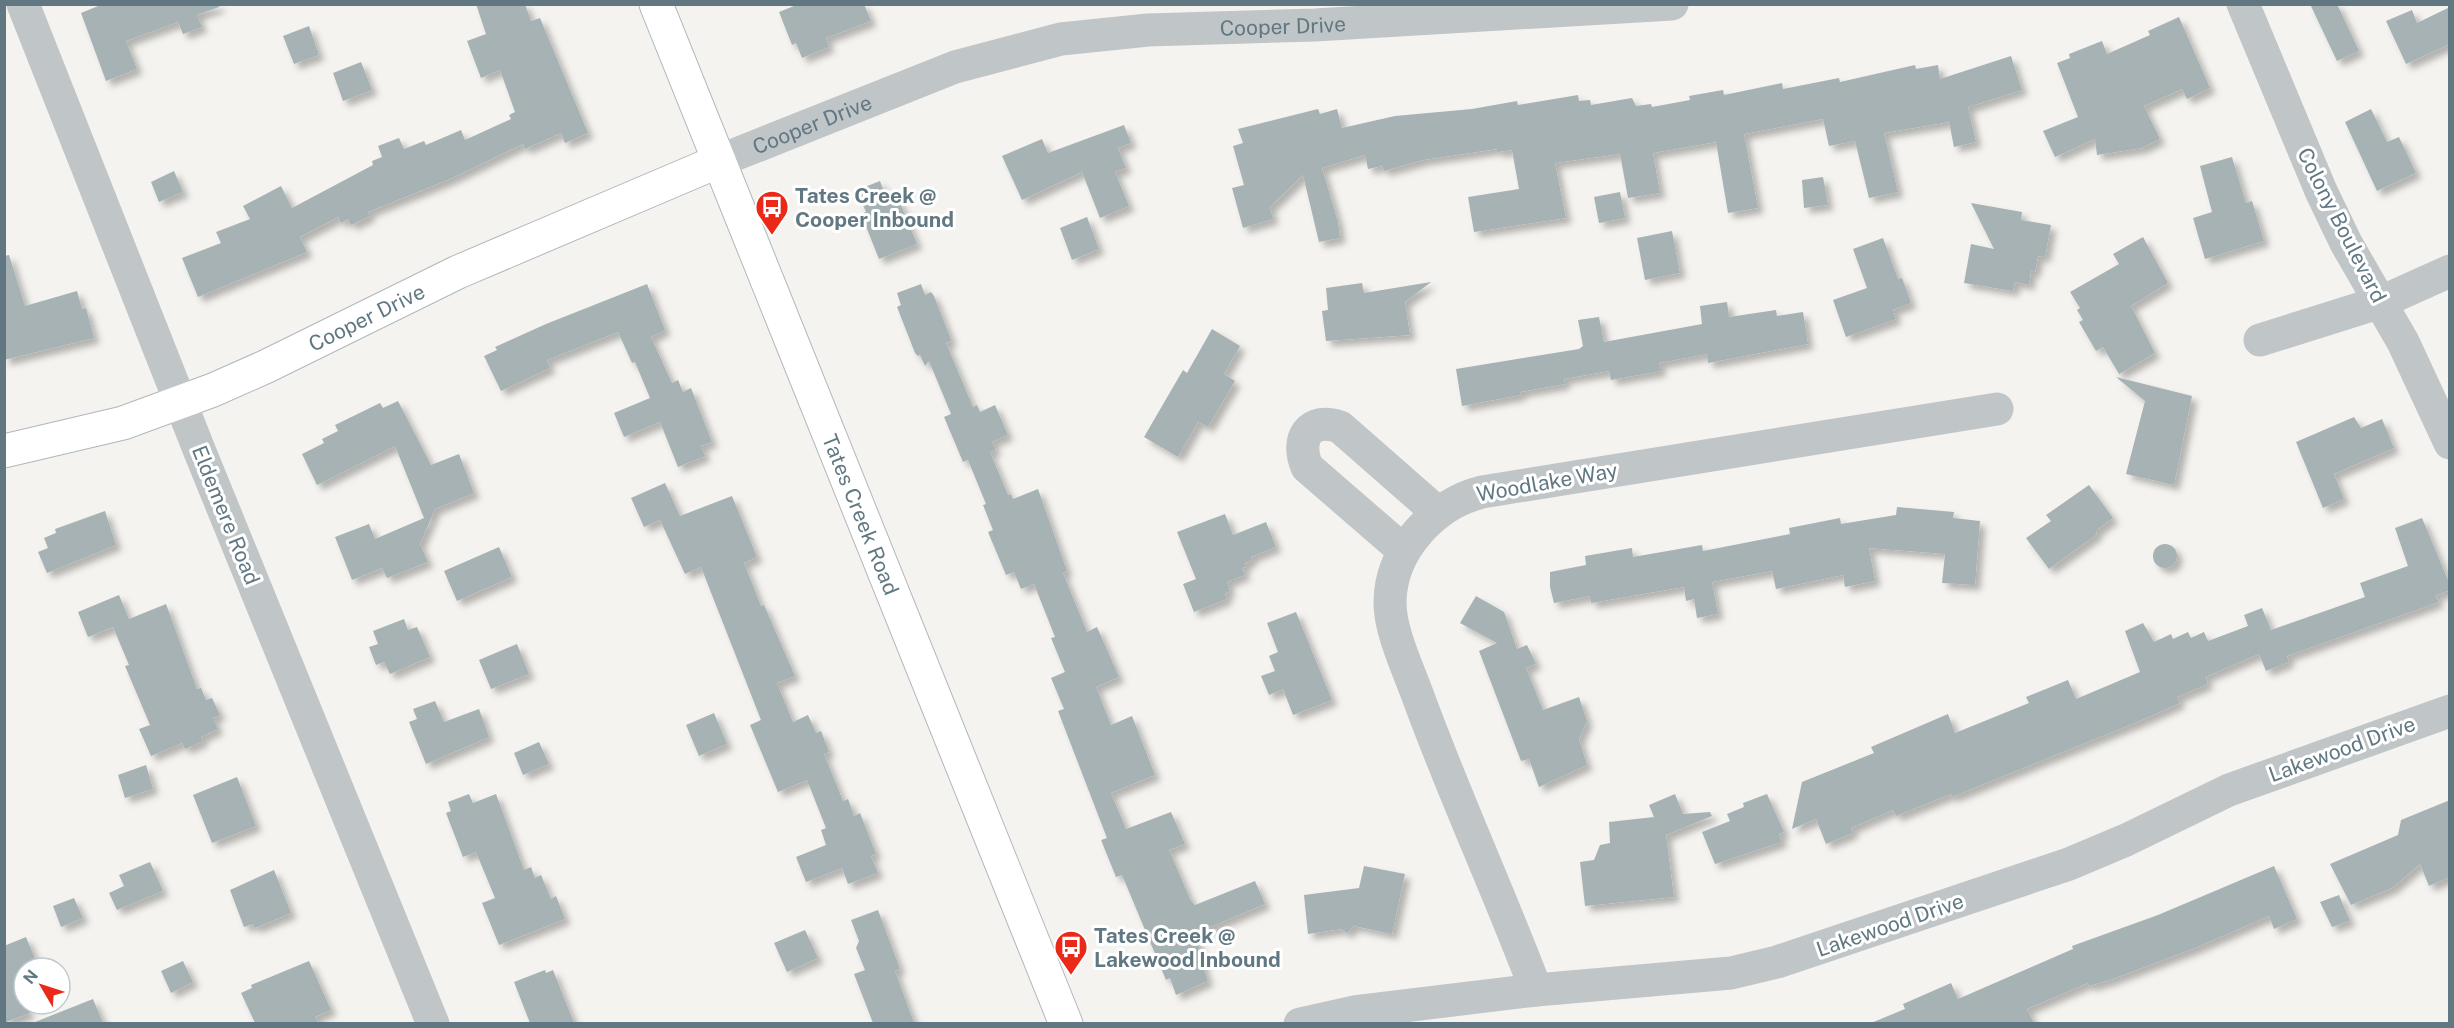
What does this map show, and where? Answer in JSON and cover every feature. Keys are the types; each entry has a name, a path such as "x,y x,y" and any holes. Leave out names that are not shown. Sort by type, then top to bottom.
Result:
{"main road":[{"name":"Tates Creek Road","path":"656,4 1066,1023"},
{"name":"Cooper Drive","path":"4,451 123,423 182,402 265,368 478,263 719,161"}],"street":[{"name":"Eldemere Road","path":"23,4 433,1023"},
{"name":"Colony Boulevard","path":"2242,4 2321,191 2346,243 2403,342 2450,443"},
{"name":"Cooper Drive","path":"719,161 955,67 1148,17 1315,25 1660,6"},
{"path":"2260,340 2381,302 2450,270"},
{"name":"Woodlake Way","path":"1536,990 1448,778 1397,639 1389,604 1393,580 1404,551 1421,528 1462,497 1482,492 1997,409"},
{"path":"1404,551 1307,467 1302,454 1302,440 1314,426 1328,423 1340,427 1438,513"},
{"name":"Lakewood Drive","path":"1300,1023 1354,1012 1536,990 1731,973 1777,962 2069,864 2126,840 2229,790 2450,711"}],"building":[{"path":"103,4 219,4 219,7 197,15 202,27 183,34 178,22 126,41 137,69 106,81 81,13"},
{"path":"476,4 525,4 531,21 540,18 588,133 565,143 561,133 525,149 523,144 450,179 368,212 370,216 351,225 348,219 341,223 338,217 300,237 307,252 198,297 182,258 221,243 216,232 250,219 243,206 281,186 292,208 373,165 372,161 382,157 378,146 399,138 404,149 424,141 426,145 461,130 465,140 511,119 509,115 515,112 500,70 481,78 467,41 486,34"},
{"path":"799,4 864,4 871,21 826,38 829,47 802,58 796,43 792,45 779,12"},
{"path":"2310,4 2337,4 2359,51 2337,61"},
{"path":"2450,7 2450,44 2406,64 2386,21 2412,10 2417,23"},
{"path":"2179,17 2210,88 2187,99 2182,89 2144,106 2160,139 2142,148 2097,155 2095,139 2055,157 2043,131 2078,117 2057,63 2070,58 2069,54 2102,41 2107,54 2150,35 2148,31"},
{"path":"309,26 319,55 294,64 283,36"},
{"path":"2011,56 2022,90 1968,107 1976,142 1954,147 1949,122 1884,133 1898,192 1869,198 1855,141 1829,146 1823,119 1744,134 1758,208 1728,213 1716,142 1653,153 1660,193 1628,198 1620,154 1555,163 1566,218 1474,232 1468,197 1519,189 1512,150 1497,152 1497,149 1423,160 1384,171 1382,166 1368,169 1365,155 1322,168 1338,222 1340,238 1319,242 1303,175 1270,207 1273,219 1243,228 1232,188 1244,185 1233,146 1243,143 1238,129 1318,109 1320,114 1337,109 1342,128 1395,116 1472,109 1517,101 1518,105 1578,95 1579,101 1590,100 1591,105 1632,98 1636,106 1651,104 1652,107 1690,100 1689,96 1723,90 1724,95 1782,83 1783,89 1839,78 1840,82 1915,65 1916,69 1938,65 1940,79"},
{"path":"361,62 372,90 343,101 333,73"},
{"path":"2371,109 2387,142 2399,137 2416,173 2377,191 2345,122"},
{"path":"1124,125 1131,143 1118,148 1126,168 1115,172 1129,206 1100,218 1082,172 1022,200 1002,156 1042,139 1048,153"},
{"path":"2232,157 2246,203 2252,201 2264,241 2205,259 2193,218 2212,212 2200,166"},
{"path":"174,171 183,192 159,202 151,182"},
{"path":"1823,177 1828,205 1804,208 1802,180"},
{"path":"880,181 888,202 898,198 917,244 879,259 861,214 866,212 857,190"},
{"path":"1620,192 1625,218 1599,223 1594,197"},
{"path":"1971,203 2022,212 2021,220 2051,225 2045,257 2038,256 2035,272 2031,271 2029,285 2015,282 2013,291 1964,283 1971,244 1994,249"},
{"path":"1087,217 1099,249 1072,260 1060,228"},
{"path":"1672,231 1680,273 1645,280 1637,238"},
{"path":"2143,237 2168,283 2131,306 2155,353 2119,374 2103,347 2096,351 2079,322 2083,320 2077,310 2080,308 2070,292 2119,264 2113,254"},
{"path":"1883,238 1898,279 1902,278 1911,303 1893,310 1896,319 1846,337 1833,300 1867,288 1853,249"},
{"path":"9,255 25,306 77,291 82,309 86,308 94,338 4,360 4,256"},
{"path":"1431,282 1405,302 1410,335 1326,341 1322,311 1328,310 1326,288 1362,283 1364,293"},
{"path":"647,284 665,330 651,337 672,383 678,380 683,392 691,388 712,442 701,446 705,456 678,467 660,422 624,437 614,413 650,398 635,362 632,363 618,332 547,360 550,368 501,391 484,356 497,350 495,347 546,324"},
{"path":"921,284 925,295 931,292 934,296 950,337 951,341 946,343 973,407 977,405 980,412 995,405 1008,435 992,442 996,450 990,452 1008,495 1011,494 1013,499 1038,489 1067,571 1063,573 1087,632 1097,627 1119,677 1096,687 1111,725 1132,716 1155,775 1111,793 1126,829 1171,812 1185,844 1169,850 1191,901 1195,905 1255,881 1265,904 1194,934 1205,962 1202,963 1208,981 1176,995 1170,978 1166,980 1122,875 1116,877 1101,840 1107,838 1058,711 1064,709 1051,678 1065,672 1051,638 1055,637 1034,584 1021,589 1014,572 1006,575 988,532 993,530 983,505 986,504 968,460 963,462 944,417 951,414 929,361 925,366 920,355 915,353 897,307 901,305 897,293"},
{"path":"1727,302 1729,317 1776,310 1777,316 1803,312 1808,344 1708,363 1707,354 1659,363 1661,371 1611,380 1609,371 1564,379 1565,384 1462,406 1456,369 1579,349 1583,346 1578,320 1599,317 1604,342 1702,324 1700,306"},
{"path":"1212,329 1240,346 1224,374 1235,381 1208,427 1198,422 1178,457 1144,437 1183,370 1187,373"},
{"path":"2116,377 2192,396 2174,485 2126,474 2145,401"},
{"path":"398,401 431,465 459,454 474,493 435,509 420,544 428,562 387,578 382,568 352,580 335,537 369,524 375,539 424,518 395,446 317,485 302,454 324,443 322,439 338,431 335,425 380,403 383,408"},
{"path":"2354,417 2361,428 2382,419 2394,448 2334,474 2344,499 2323,508 2296,442"},
{"path":"665,483 680,516 732,496 757,557 744,563 761,606 764,605 795,676 777,683 793,722 808,715 816,733 821,731 829,752 824,754 843,801 848,799 854,816 860,813 876,854 871,856 878,873 848,884 842,868 806,882 796,857 826,845 821,830 826,828 807,780 778,792 750,725 761,720 701,567 685,574 660,520 644,527 631,498"},
{"path":"2089,485 2113,518 2097,530 2096,535 2049,569 2026,538 2051,521 2046,515"},
{"path":"1897,507 1954,512 1953,518 1980,521 1975,585 1942,583 1945,554 1869,548 1875,581 1845,587 1843,575 1776,589 1772,571 1712,582 1718,614 1697,618 1694,599 1686,601 1684,587 1591,603 1590,596 1554,603 1550,587 1550,572 1586,565 1585,556 1632,548 1633,557 1702,545 1703,551 1790,534 1789,528 1840,518 1841,524 1896,515"},
{"path":"105,511 116,545 47,573 38,552 48,548 44,538 56,533 55,529"},
{"path":"1225,514 1233,535 1266,522 1276,547 1251,557 1252,560 1245,563 1246,567 1242,568 1245,575 1227,582 1230,591 1225,594 1227,599 1194,612 1183,584 1196,579 1177,532"},
{"path":"2422,518 2450,585 2450,590 2435,596 2439,602 2287,656 2289,662 2266,671 2259,654 2205,677 2208,684 2177,697 2180,703 2142,720 1952,797 1951,794 1896,816 1893,810 1851,828 1853,833 1826,844 1816,819 1792,829 1802,782 1874,753 1871,747 1948,714 1955,733 2029,703 2026,697 2068,680 2076,699 2140,672 2125,631 2143,623 2154,642 2171,634 2173,639 2188,632 2191,638 2204,632 2208,641 2248,626 2244,615 2262,608 2271,630 2365,597 2360,583 2408,566 2395,528"},
{"path":"2165,544 2174,547 2177,556 2174,565 2165,568 2156,565 2153,556 2156,547"},
{"path":"499,547 512,577 457,601 444,571"},
{"path":"119,595 129,619 166,604 197,689 201,688 206,700 212,698 220,715 213,718 218,729 201,737 203,741 185,749 182,743 151,756 139,729 150,725 125,666 129,665 113,627 88,637 78,612"},
{"path":"1476,596 1504,612 1517,649 1527,645 1536,664 1526,668 1543,710 1579,697 1587,721 1579,739 1587,765 1539,787 1529,759 1521,761 1479,651 1497,643 1460,623"},
{"path":"1296,612 1332,700 1293,715 1283,689 1269,695 1261,676 1275,671 1269,656 1278,652 1267,623"},
{"path":"404,619 408,630 417,627 430,657 390,674 384,662 376,665 369,647 378,644 373,631"},
{"path":"517,644 529,674 491,689 479,660"},
{"path":"435,701 444,722 479,709 489,737 426,764 409,722 417,719 413,709"},
{"path":"714,713 727,744 699,756 686,725"},
{"path":"539,742 549,764 523,775 514,753"},
{"path":"146,765 153,789 125,798 118,775"},
{"path":"237,777 256,826 212,843 193,795"},
{"path":"469,794 473,803 496,794 524,870 531,867 535,878 541,875 551,899 556,896 565,919 499,945 482,903 495,898 476,852 463,857 446,813 451,811 448,802"},
{"path":"1675,794 1683,814 1710,812 1712,816 1666,835 1674,897 1585,906 1580,862 1594,860 1600,845 1610,843 1609,822 1654,817 1649,805"},
{"path":"1767,794 1784,832 1779,834 1782,842 1715,864 1702,832 1730,821 1727,814 1744,807 1743,803"},
{"path":"2450,800 2450,877 2429,886 2420,864 2392,888 2351,905 2330,864 2398,835 2401,820"},
{"path":"150,862 163,891 117,910 109,893 124,886 119,875"},
{"path":"1364,866 1405,874 1392,934 1354,926 1347,933 1341,929 1308,934 1304,895 1359,888"},
{"path":"2274,866 2297,919 2274,929 2269,916 2195,948 2110,980 2089,986 2088,983 2027,1009 2034,1023 1871,1023 1905,1009 1903,1004 1951,983 1958,999 2073,949 2072,946 2158,915"},
{"path":"274,870 291,913 255,928 253,924 244,927 230,890"},
{"path":"2339,895 2350,921 2332,927 2320,902"},
{"path":"74,898 83,918 61,927 53,906"},
{"path":"878,910 900,969 895,971 914,1023 873,1023 854,974 865,970 856,948 859,941 851,920"},
{"path":"805,930 818,958 787,972 774,943"},
{"path":"26,937 34,956 12,956 12,1016 22,1016 4,1023 4,946"},
{"path":"183,961 193,982 171,993 161,971"},
{"path":"309,961 331,1010 315,1017 318,1023 255,1023 241,993 252,988 251,985"},
{"path":"545,970 546,973 553,970 574,1023 530,1023 514,982"},
{"path":"93,999 103,1023 35,1022 50,1016 72,1016 72,1007"}],"place":[{"name":"Tates Creek @ Cooper Inbound","path":"772,236"},
{"name":"Tates Creek @ Lakewood Inbound","path":"1071,976"}]}
